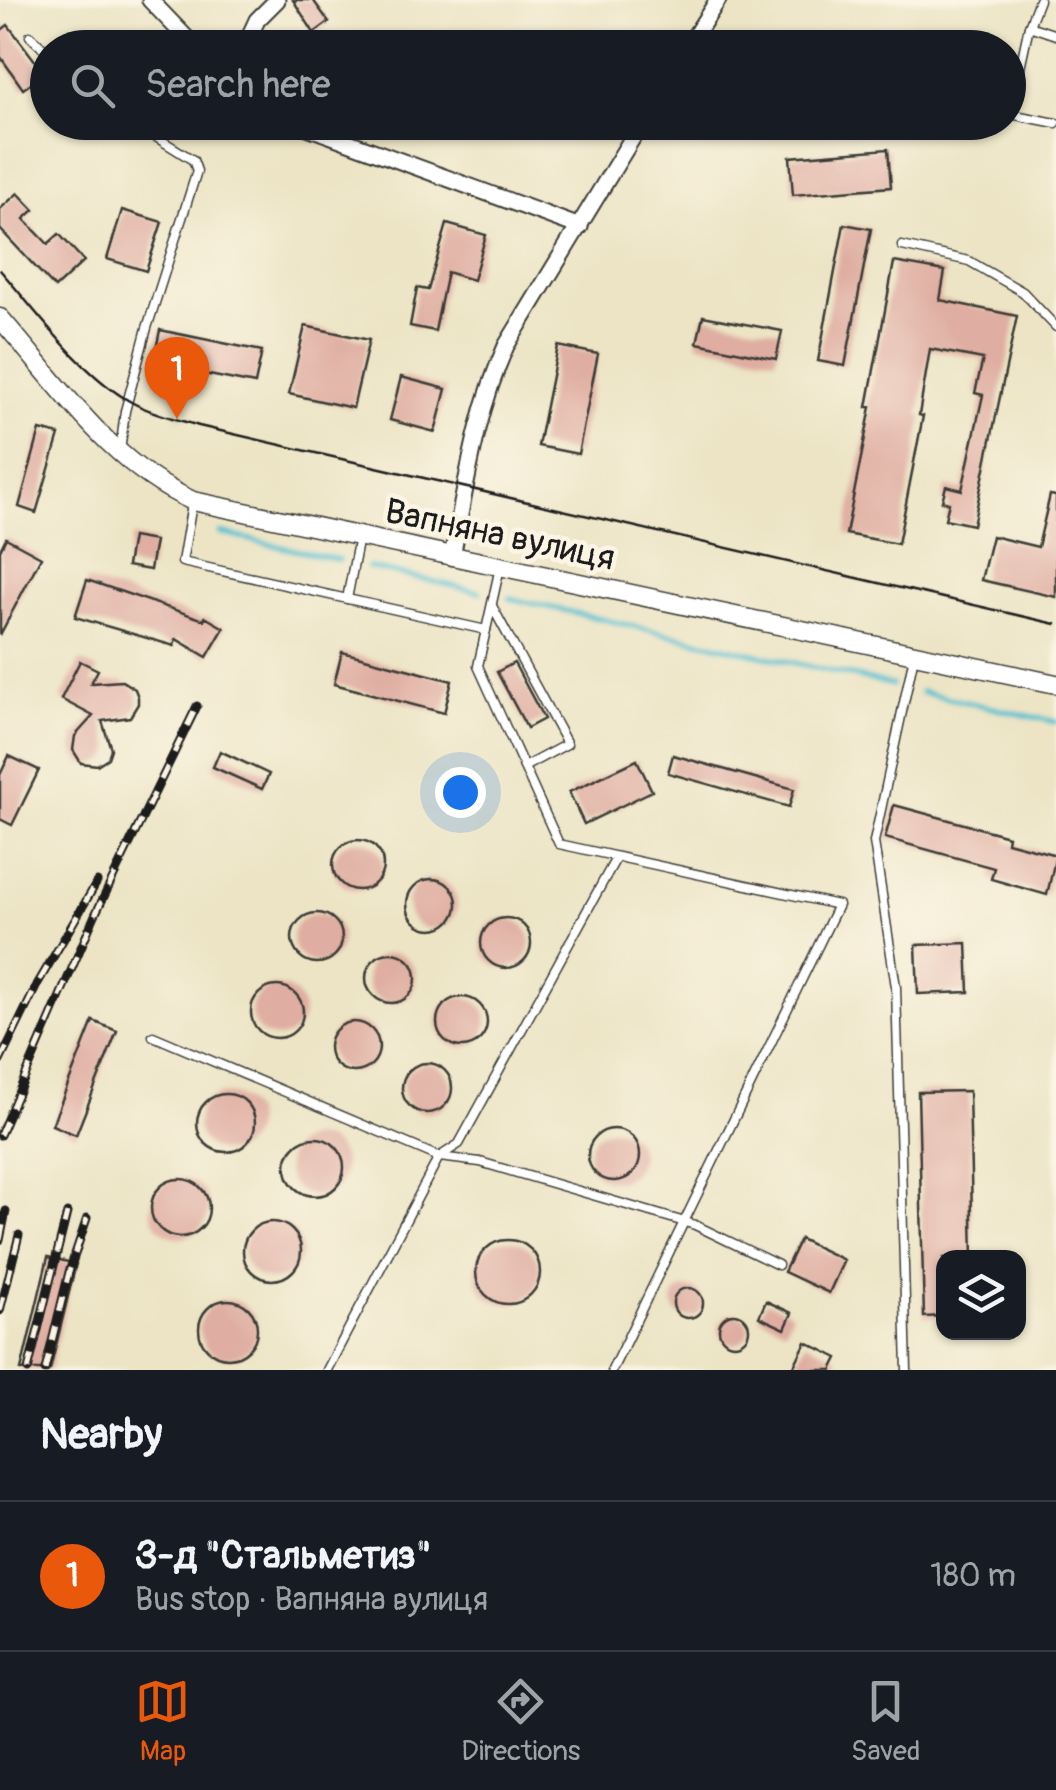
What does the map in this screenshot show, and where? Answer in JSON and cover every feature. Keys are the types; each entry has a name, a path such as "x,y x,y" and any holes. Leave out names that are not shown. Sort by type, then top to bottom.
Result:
{"street":[{"path":"150,0 179,30"},
{"path":"252,30 256,20 277,0"},
{"path":"699,30 718,0"},
{"path":"343,140 580,227"},
{"path":"452,557 470,458 490,382 506,346 631,140"},
{"name":"Вапняна вулиця","path":"0,318 119,454 170,491 192,501 1056,684"}],"lane":[{"path":"1026,44 1039,0"},
{"path":"1030,26 1056,35"},
{"path":"1026,117 1056,124"},
{"path":"119,454 128,400 197,171 192,160 160,140"},
{"path":"902,246 969,261 1022,292 1056,327"},
{"path":"192,501 182,562 486,630"},
{"path":"347,599 359,537"},
{"path":"500,567 478,666 559,844 838,906 612,1370"},
{"path":"492,606 567,744 524,767"},
{"path":"907,1370 896,987 874,842 914,654"},
{"path":"327,1370 439,1157 459,1144 616,858"},
{"path":"153,1036 439,1157 480,1162 695,1225 778,1265"}],"building":[{"path":"293,0 313,0 329,22 312,30"},
{"path":"8,25 30,54 30,84 23,89 0,56 0,31"},
{"path":"888,149 891,187 793,195 790,157"},
{"path":"18,193 34,210 24,219 48,244 59,234 84,261 55,288 0,229 0,209"},
{"path":"122,210 162,222 146,271 107,259"},
{"path":"447,224 486,235 473,280 447,272 435,331 410,326 417,288 428,290"},
{"path":"844,224 871,229 845,366 818,361"},
{"path":"894,262 945,271 940,300 1017,316 973,525 945,519 949,503 942,501 946,486 962,490 983,395 975,393 983,359 930,349 919,415 923,416 898,544 846,534"},
{"path":"703,316 782,331 776,359 697,343"},
{"path":"305,326 369,340 353,408 289,394"},
{"path":"160,330 262,351 255,384 153,364"},
{"path":"558,346 598,354 578,454 538,446"},
{"path":"401,377 446,389 435,432 390,420"},
{"path":"40,430 59,435 36,513 19,507"},
{"path":"1050,495 1056,496 1056,597 981,580 992,536 1038,547"},
{"path":"132,537 155,541 150,570 127,566"},
{"path":"6,538 41,557 0,635 0,550"},
{"path":"87,580 204,620 205,617 224,628 207,657 176,639 174,646 75,617"},
{"path":"342,652 452,681 444,713 334,684"},
{"path":"80,661 98,670 91,683 122,681 135,689 138,697 130,717 102,721 111,749 108,758 97,765 81,763 73,750 75,736 93,716 61,699"},
{"path":"514,663 544,719 527,728 497,672"},
{"path":"220,751 269,774 262,789 213,767"},
{"path":"673,755 794,789 789,807 668,773"},
{"path":"9,756 39,770 12,825 0,819 0,775"},
{"path":"637,760 652,791 584,824 569,792"},
{"path":"894,805 1008,836 1007,842 1056,855 1047,895 991,879 994,868 885,838"},
{"path":"348,841 368,841 382,855 382,875 368,889 348,889 334,875 334,855"},
{"path":"432,879 450,886 457,904 450,922 432,929 414,922 407,904 414,886"},
{"path":"307,914 327,914 341,928 341,948 327,962 307,962 293,948 293,928"},
{"path":"496,919 516,919 530,933 530,953 516,967 496,967 482,953 482,933"},
{"path":"967,943 969,992 918,994 916,945"},
{"path":"381,954 401,954 415,968 415,988 401,1002 381,1002 367,988 367,968"},
{"path":"277,986 295,994 303,1012 295,1030 277,1038 259,1030 251,1012 259,994"},
{"path":"452,998 472,998 486,1012 486,1032 472,1046 452,1046 438,1032 438,1012"},
{"path":"93,1021 117,1031 76,1135 52,1125"},
{"path":"344,1023 364,1023 378,1037 378,1057 364,1071 344,1071 330,1057 330,1037"},
{"path":"417,1064 437,1064 451,1078 451,1098 437,1112 417,1112 403,1098 403,1078"},
{"path":"969,1091 973,1250 936,1250 936,1316 924,1317 918,1092"},
{"path":"226,1094 247,1102 255,1123 247,1144 226,1152 205,1144 197,1123 205,1102"},
{"path":"614,1129 632,1137 640,1155 632,1173 614,1181 596,1173 588,1155 596,1137"},
{"path":"315,1138 336,1146 344,1167 336,1188 315,1196 294,1188 286,1167 294,1146"},
{"path":"180,1179 201,1187 209,1208 201,1229 180,1237 159,1229 151,1208 159,1187"},
{"path":"272,1222 293,1230 301,1251 293,1272 272,1280 251,1272 243,1251 251,1230"},
{"path":"800,1239 844,1260 829,1293 784,1272"},
{"path":"508,1240 531,1249 540,1272 531,1295 508,1304 485,1295 476,1272 485,1249"},
{"path":"48,1257 76,1264 50,1370 21,1370"},
{"path":"688,1288 699,1292 703,1303 699,1314 688,1318 677,1314 673,1303 677,1292"},
{"path":"228,1300 249,1308 257,1329 249,1350 228,1358 207,1350 199,1329 207,1308"},
{"path":"766,1301 792,1313 785,1329 759,1317"},
{"path":"734,1314 745,1318 749,1329 745,1340 734,1344 723,1340 719,1329 723,1318"},
{"path":"806,1342 838,1358 832,1370 792,1370"}],"waterway":[{"path":"220,533 339,560"},
{"path":"368,567 480,592"},
{"path":"509,598 892,685"},
{"path":"921,692 1056,722"}],"tram line":[{"path":"0,270 96,377 114,392 157,413 199,426 1056,624"}],"railway":[{"path":"0,1135 95,915 197,706"},
{"path":"0,1061 38,983 97,882"},
{"path":"0,1240 6,1211"},
{"path":"28,1370 67,1213"},
{"path":"45,1370 87,1218"},
{"path":"0,1311 19,1235"}],"place":[{"name":"З-д \"Стальметиз\"","path":"177,419"}]}
